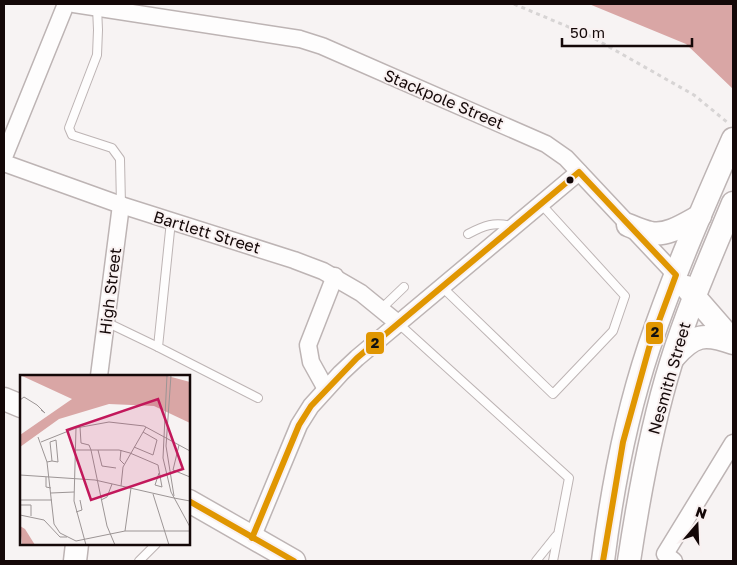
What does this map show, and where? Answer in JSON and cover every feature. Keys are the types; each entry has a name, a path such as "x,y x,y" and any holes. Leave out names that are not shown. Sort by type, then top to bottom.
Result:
{"main road":[{"name":"Nesmith Street","path":"603,561 623,442 649,348 676,275 733,139"},
{"name":"Nesmith Street","path":"629,561 647,461 672,360 686,317 733,203"},
{"path":"628,225 651,233 660,233 670,231 700,216"},
{"name":"Stackpole Street","path":"676,275 733,342"},
{"path":"672,360 693,339 716,337 733,342"},
{"path":"4,399 20,406"},
{"path":"190,502 294,561"},
{"path":"75,561 77,545"}],"street":[{"path":"4,157 66,4"},
{"name":"Stackpole Street","path":"74,4 300,39 322,46 546,144 566,158 676,275"},
{"name":"Bartlett Street","path":"4,163 121,205 294,260 335,276 361,293 399,324"},
{"path":"252,538 299,425 311,406 326,389 352,363 579,172"},
{"name":"High Street","path":"99,375 121,205"},
{"path":"326,389 311,362 308,345 335,276"},
{"path":"670,558 733,443"}],"lane":[{"path":"97,7 97,55 69,128 72,135 112,148 120,159 121,205"},
{"path":"442,287 553,394 613,331 625,296 541,204"},
{"path":"158,347 171,221"},
{"path":"468,234 498,222 515,226"},
{"path":"381,309 404,287"},
{"path":"106,322 258,398"},
{"path":"399,324 569,478 553,561"},
{"path":"536,561 557,535"},
{"path":"139,561 155,545"}],"path":[{"path":"514,4 598,41 694,95 733,127"}],"shaded area":[{"path":"589,4 733,4 733,89 686,44"}],"transit line":[{"name":"2","path":"252,538 299,425 311,406 357,358 579,172 676,275 649,348 623,442 603,561"},
{"name":"2","path":"190,502 294,561"}]}
